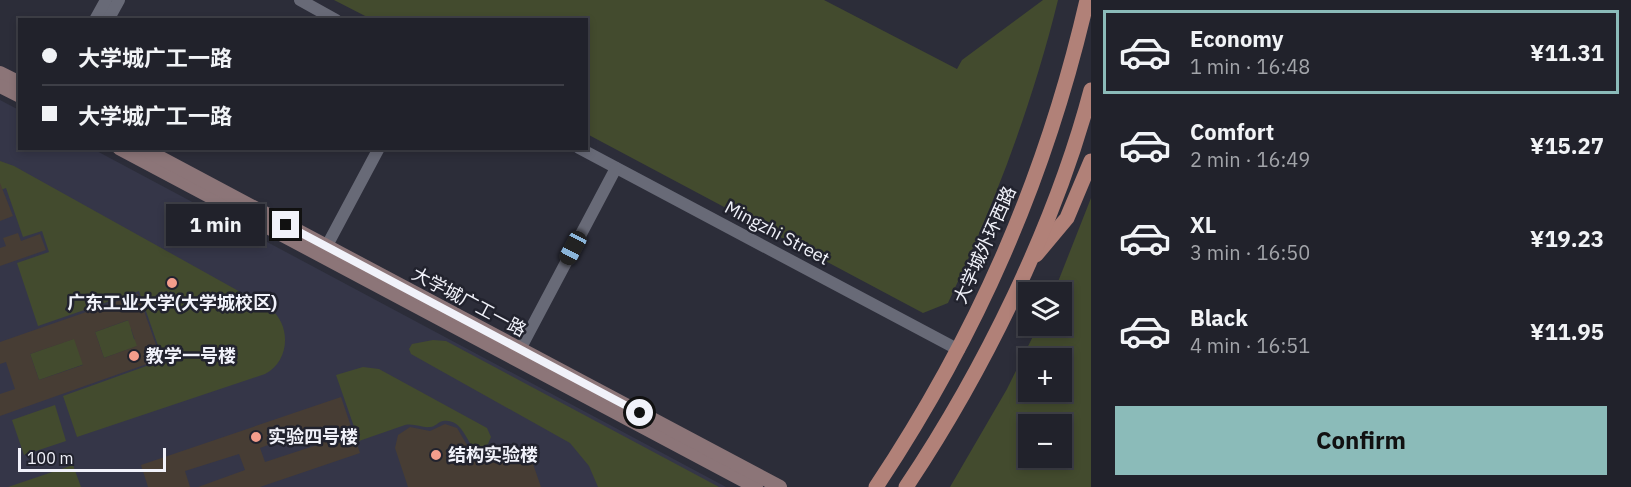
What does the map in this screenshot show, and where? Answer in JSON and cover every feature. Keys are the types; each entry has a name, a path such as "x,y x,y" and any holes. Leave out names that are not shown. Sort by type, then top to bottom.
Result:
{"main road":[{"name":"大学城外环西路","path":"876,487 886,480 959,350 1016,228 1065,91 1086,0"},
{"path":"0,73 18,82"},
{"path":"0,86 18,95"},
{"path":"906,487 975,372 1026,266 1073,148 1091,90"},
{"name":"大学城广工一路","path":"123,150 780,487"},
{"name":"大学城广工一路","path":"146,150 324,252"},
{"path":"1026,266 1067,218 1091,161"},
{"name":"大学城广工一路","path":"517,354 756,487"}],"street":[{"path":"96,18 106,0"},
{"path":"109,18 119,0"},
{"path":"300,0 332,18"},
{"path":"324,252 378,150"},
{"name":"Mingzhi Street","path":"583,150 959,350"},
{"path":"517,354 616,168"}],"shaded area":[{"name":"广东工业大学(大学城校区)","path":"0,100 18,109 18,150 95,150 726,487 0,487"}],"green space":[{"path":"334,0 824,0 957,69 962,60 1043,0 1058,0 1024,117 981,229 948,303 923,313 588,135 588,18 369,18"},
{"path":"0,161 14,166 271,309 278,316 285,334 283,353 279,361 265,374 77,437 63,396 163,360 139,291 38,326 17,263 49,252 42,231 23,237 6,188 0,190"},
{"path":"1091,198 1091,487 950,487 1018,367 1018,402 1072,402 1072,348 1027,348 1033,336 1072,336 1072,282 1058,282"},
{"path":"137,317 140,326 131,329 134,339 146,343 104,358 95,332"},
{"path":"84,335 93,361 39,380 30,354"},
{"path":"433,340 446,341 719,487 598,487 589,466 570,443 411,354 409,349 412,344"},
{"path":"363,367 379,369 487,428 491,437 488,444 480,448 472,446 458,425 449,421 430,427 405,425 359,441 336,375"},
{"path":"55,405 66,441 24,455 12,420"},
{"path":"73,465 81,487 8,487"}],"building":[{"path":"0,183 13,216 0,221"},
{"path":"18,233 21,241 40,234 46,250 0,266 0,248 6,246 3,238"},
{"name":"教学一号楼","path":"138,294 161,359 0,416 0,394 15,389 6,362 0,364 0,342","holes":["128,320 137,346 104,358 95,332","74,339 83,365 39,380 30,354"]},
{"name":"实验四号楼","path":"341,397 360,453 260,487 198,487 245,470 239,454 185,471 190,487 148,487 141,465","holes":["311,429 317,445 265,462 260,448"]},
{"name":"结构实验楼","path":"445,424 457,428 470,450 484,460 492,461 515,454 527,457 532,461 541,487 408,487 395,448 398,435 410,427 430,431"}],"place":[{"name":"广东工业大学(大学城校区)","path":"172,283"},
{"name":"教学一号楼","path":"134,356"},
{"name":"实验四号楼","path":"256,437"},
{"name":"结构实验楼","path":"436,455"}],"route":[{"path":"286,225 640,413"}]}
